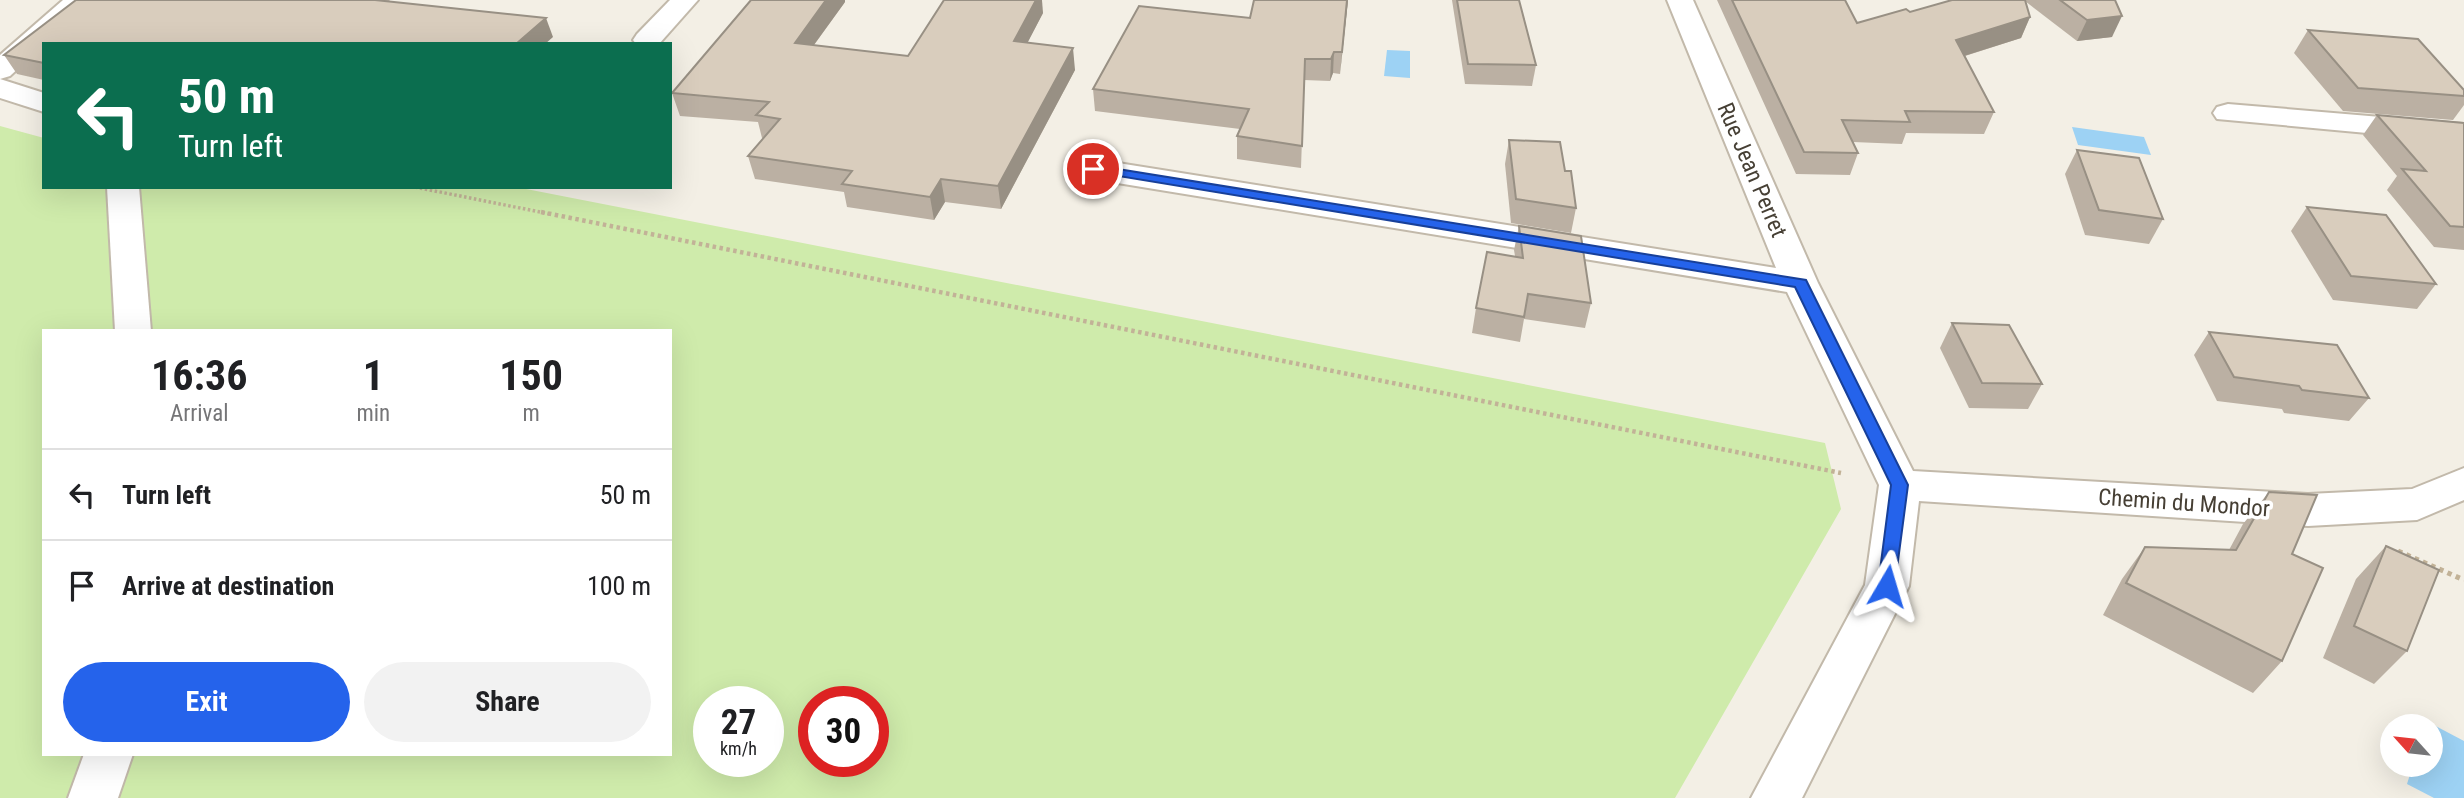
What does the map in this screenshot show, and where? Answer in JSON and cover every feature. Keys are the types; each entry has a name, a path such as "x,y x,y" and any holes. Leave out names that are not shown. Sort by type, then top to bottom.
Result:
{"street":[{"path":"0,70 79,0"},
{"path":"646,40 685,0"},
{"name":"Rue Jean Perret","path":"1680,0 1800,283 1900,485"},
{"path":"0,88 42,102"},
{"path":"2228,113 2464,133"},
{"path":"1093,169 1800,283"},
{"path":"123,189 133,329"},
{"name":"Chemin du Mondor","path":"1900,485 2308,510 2417,504 2464,483"},
{"path":"1776,798 1887,586 1900,485"},
{"path":"93,798 108,756"}],"path":[{"path":"425,189 1900,485"}],"green space":[{"path":"0,126 42,137 42,189 526,189 1825,443 1841,509 1675,798 0,798"}],"water":[{"path":"1387,50 1410,51 1410,78 1384,76"},
{"path":"2072,127 2144,137 2151,155 2078,145"},
{"path":"2443,730 2464,741 2464,798 2434,798 2407,784 2409,777 2443,777"}],"building":[{"path":"76,0 375,0 546,18 518,42 42,42 42,63 4,55"},
{"path":"751,0 826,0 795,43 908,56 944,0 1036,0 1014,41 1073,48 998,186 941,179 930,197 842,184 852,171 748,156 780,119 756,115 769,102 672,93"},
{"path":"1254,0 1347,0 1342,52 1334,52 1331,59 1305,59 1302,146 1237,136 1249,109 1093,89 1139,6 1250,18"},
{"path":"1457,0 1519,0 1536,65 1468,64"},
{"path":"1732,0 1845,0 1857,23 1952,0 2025,0 2030,17 1956,40 1994,112 1905,111 1910,122 1842,120 1858,153 1804,152"},
{"path":"2060,0 2115,0 2122,16 2087,20"},
{"path":"2308,30 2418,39 2464,90 2464,96 2358,88"},
{"path":"2377,115 2464,123 2464,227 2450,226 2402,169 2426,171"},
{"path":"1509,140 1560,142 1565,171 1571,171 1576,208 1516,199"},
{"path":"2077,150 2139,158 2163,219 2099,210"},
{"path":"2307,207 2386,215 2436,284 2351,276"},
{"path":"1519,226 1581,236 1591,303 1528,294 1524,317 1476,308 1487,252 1523,258"},
{"path":"1952,323 2009,325 2042,384 1982,383"},
{"path":"2209,332 2337,345 2369,398 2302,390 2299,386 2234,377"},
{"path":"2269,492 2317,495 2292,554 2323,568 2282,661 2126,583 2145,547 2236,550"},
{"path":"2386,546 2439,570 2407,651 2354,626"}],"route":[{"path":"1093,169 1800,283 1900,485 1887,586"}]}
